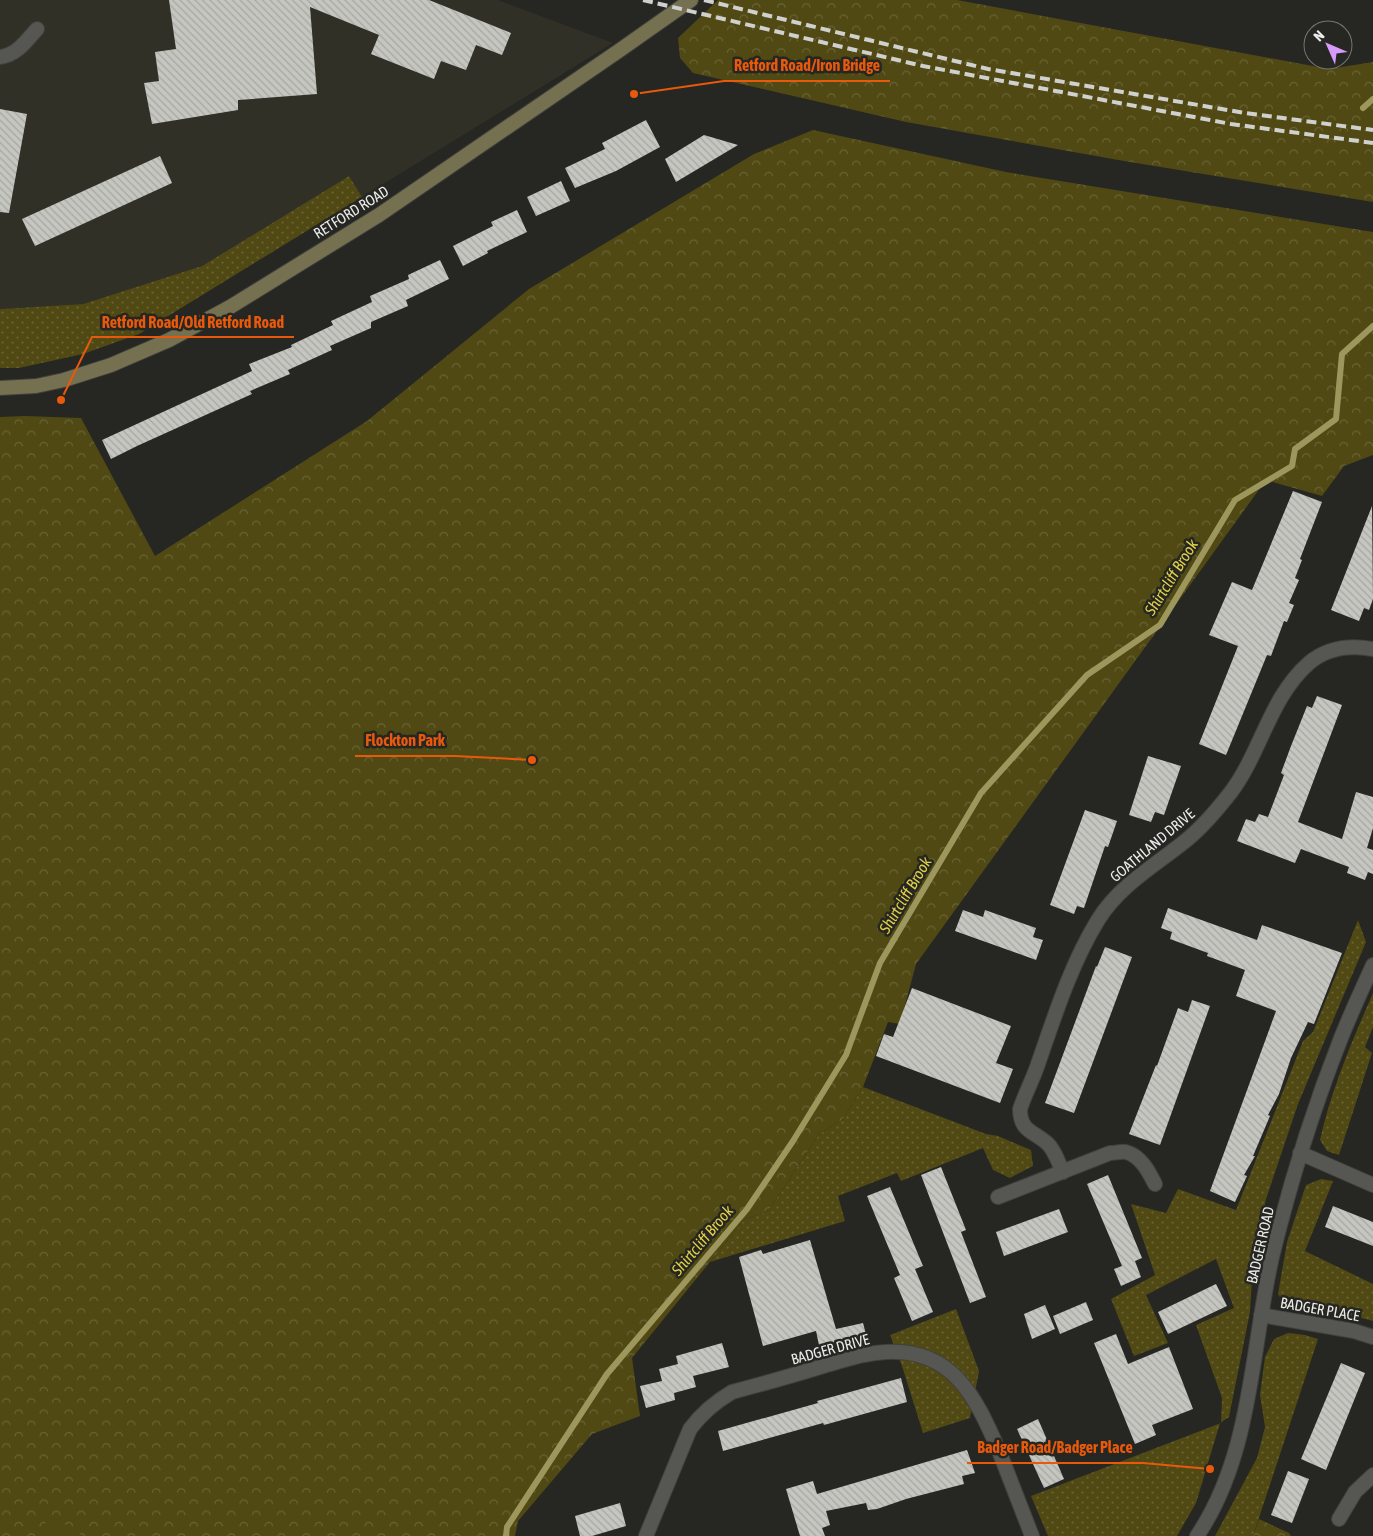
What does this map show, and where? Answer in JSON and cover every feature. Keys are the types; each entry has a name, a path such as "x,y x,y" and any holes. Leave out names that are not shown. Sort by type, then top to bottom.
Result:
{"main road":[{"name":"RETFORD ROAD","path":"0,388 36,386 64,380 111,365 169,340 230,307 379,214 691,0"}],"street":[{"path":"0,57 9,56 19,49 37,29"},
{"name":"GOATHLAND DRIVE","path":"1063,1172 1053,1150 1039,1137 1027,1130 1020,1119 1020,1109 1086,939 1099,918 1116,897 1135,878 1192,836 1231,792 1257,749 1276,706 1298,674 1310,662 1324,653 1338,648 1355,646 1373,649"},
{"name":"BADGER ROAD","path":"1197,1536 1219,1496 1240,1436 1276,1242 1300,1154 1341,1037 1373,965"},
{"path":"998,1197 1110,1153 1126,1151 1138,1158 1155,1184"},
{"path":"1300,1154 1373,1186"},
{"name":"BADGER PLACE","path":"1261,1315 1373,1336"},
{"name":"BADGER DRIVE","path":"646,1536 690,1429 701,1414 716,1401 732,1392 861,1355 906,1352 931,1359 950,1370 967,1388 984,1416 1032,1536"},
{"path":"1339,1518 1355,1492 1373,1475"}],"shaded area":[{"path":"0,0 498,0 613,43 362,197 349,176 202,266 83,304 0,309"}],"green space":[{"path":"718,0 957,0 1303,64 1303,70 1353,70 1353,65 1373,62 1373,202 1124,161 906,122 693,73 680,58 678,38"},
{"path":"813,130 1006,172 1373,232 1373,455 1344,466 1322,496 1266,480 916,964 900,1024 888,1022 863,1087 842,1120 819,1134 769,1210 744,1220 632,1358 640,1416 592,1434 518,1521 515,1536 0,1536 0,417 81,418 155,556 367,421 529,289 754,154"},
{"path":"349,176 362,197 139,334 83,354 19,368 0,368 0,309 83,304 202,266"},
{"path":"1358,920 1366,942 1298,1104 1266,1199 1253,1261 1250,1312 1229,1417 1221,1422 1222,1398 1196,1325 1234,1308 1216,1259 1146,1295 1168,1343 1134,1356 1111,1299 1155,1275 1131,1204 1166,1213 1178,1189 1236,1210 1303,1041 1313,1032"},
{"path":"1373,993 1373,1027 1365,1047 1372,1053 1339,1155 1327,1151 1320,1140 1336,1084"},
{"path":"863,1087 986,1134 998,1136 1031,1150 1033,1166 1010,1178 993,1170 983,1148 901,1181 897,1173 838,1196 845,1221 710,1262 744,1220 769,1210 819,1134 842,1120"},
{"path":"1321,1179 1333,1181 1305,1251 1373,1284 1373,1321 1331,1312 1287,1308 1278,1294 1287,1242 1306,1185"},
{"path":"956,1309 979,1371 970,1418 923,1433 890,1335"},
{"path":"1288,1333 1318,1339 1253,1536 1215,1536 1257,1458 1265,1427 1260,1395 1265,1357 1274,1339"},
{"path":"1220,1423 1196,1503 1177,1536 1048,1536 1031,1496"},
{"path":"50,1515 83,1536 37,1536"},
{"path":"1259,1519 1289,1533 1291,1536 1253,1536"}],"building":[{"path":"169,0 429,0 511,33 502,55 476,45 466,70 441,61 434,79 371,54 379,35 310,7 317,94 238,100 238,110 152,124 144,83 159,81 155,52 176,49"},
{"path":"0,109 27,114 9,213 0,212"},
{"path":"646,120 660,147 616,171 575,188 565,168 605,149 602,143"},
{"path":"704,135 738,145 676,182 665,159"},
{"path":"160,156 172,183 35,246 22,219"},
{"path":"561,181 570,201 536,216 527,197"},
{"path":"517,210 527,232 487,251 488,253 463,266 453,246 493,226 491,222"},
{"path":"440,260 449,279 406,300 408,306 371,322 371,328 330,346 332,350 288,370 290,374 250,391 252,394 111,459 102,440 252,371 249,364 292,347 291,345 333,325 331,321 372,302 370,296 409,279 408,275"},
{"path":"1293,491 1322,502 1300,559 1302,560 1295,578 1299,580 1289,603 1294,605 1287,622 1284,621 1271,656 1267,655 1226,755 1199,744 1238,646 1209,635 1232,582 1252,590"},
{"path":"1372,506 1373,599 1369,610 1364,608 1359,621 1331,610"},
{"path":"1317,696 1342,705 1298,822 1342,839 1356,792 1373,797 1373,828 1367,848 1373,850 1373,874 1368,872 1365,880 1347,873 1349,867 1301,849 1295,863 1237,841 1246,819 1255,822 1259,814 1268,817 1284,775 1281,773 1307,706 1312,708"},
{"path":"1148,756 1181,766 1164,815 1155,812 1151,822 1129,815"},
{"path":"1085,810 1117,821 1108,847 1105,846 1084,908 1077,906 1074,914 1050,905"},
{"path":"1168,908 1257,940 1262,925 1342,953 1314,1024 1308,1022 1291,1058 1279,1094 1268,1115 1270,1116 1253,1156 1255,1156 1244,1175 1247,1176 1235,1202 1210,1191 1276,1011 1236,996 1245,970 1207,956 1208,953 1170,939 1172,932 1161,928"},
{"path":"963,910 983,917 985,910 1036,928 1033,937 1043,940 1036,960 955,931"},
{"path":"1105,947 1132,957 1074,1113 1045,1103 1096,966"},
{"path":"912,988 1011,1026 996,1063 1013,1069 1000,1103 876,1056 884,1034 893,1037"},
{"path":"1192,1000 1210,1006 1160,1145 1129,1134 1178,1008 1188,1012"},
{"path":"941,1167 966,1230 961,1232 986,1297 970,1303 921,1175"},
{"path":"1108,1175 1142,1258 1135,1261 1141,1277 1121,1286 1114,1269 1122,1266 1087,1184"},
{"path":"890,1187 923,1266 915,1269 933,1312 912,1321 894,1278 900,1275 867,1196"},
{"path":"1333,1206 1373,1222 1373,1246 1325,1227"},
{"path":"1059,1209 1068,1232 1004,1256 996,1232"},
{"path":"810,1240 836,1329 863,1323 867,1338 820,1350 816,1331 763,1346 739,1257 761,1250 763,1254"},
{"path":"1216,1284 1227,1306 1168,1334 1158,1312"},
{"path":"1086,1302 1093,1320 1060,1334 1053,1316"},
{"path":"1045,1305 1055,1329 1032,1339 1024,1314"},
{"path":"1116,1334 1128,1364 1169,1347 1193,1409 1152,1425 1156,1435 1135,1444 1094,1343"},
{"path":"722,1343 729,1367 693,1376 696,1387 674,1393 675,1400 646,1408 640,1386 662,1381 659,1369 678,1364 676,1356"},
{"path":"1341,1363 1365,1373 1326,1470 1301,1459"},
{"path":"901,1378 907,1402 723,1451 718,1431"},
{"path":"1038,1419 1064,1479 1044,1488 1017,1429"},
{"path":"967,1450 975,1473 962,1476 964,1484 906,1499 877,1509 868,1510 866,1503 826,1511 830,1525 822,1528 825,1536 800,1536 786,1489 813,1481 817,1494"},
{"path":"1288,1471 1309,1479 1292,1523 1271,1515"},
{"path":"620,1503 626,1526 592,1536 580,1536 575,1516"}],"waterway":[{"name":"Shirtcliff Brook","path":"1363,108 1373,99"},
{"name":"Shirtcliff Brook","path":"506,1536 507,1527 607,1374 747,1209 793,1141 846,1055 880,963 981,793 1087,675 1160,625 1235,500 1292,466 1295,449 1336,419 1342,354 1373,326"}],"railway":[{"path":"643,0 923,66 1231,124 1373,143"},
{"path":"704,0 988,69 1245,113 1373,130"}],"place":[{"name":"Retford Road/Iron Bridge","path":"634,94"},
{"name":"Retford Road/Old Retford Road","path":"61,400"},
{"name":"Flockton Park","path":"532,760"},
{"name":"Badger Road/Badger Place","path":"1210,1469"}]}
